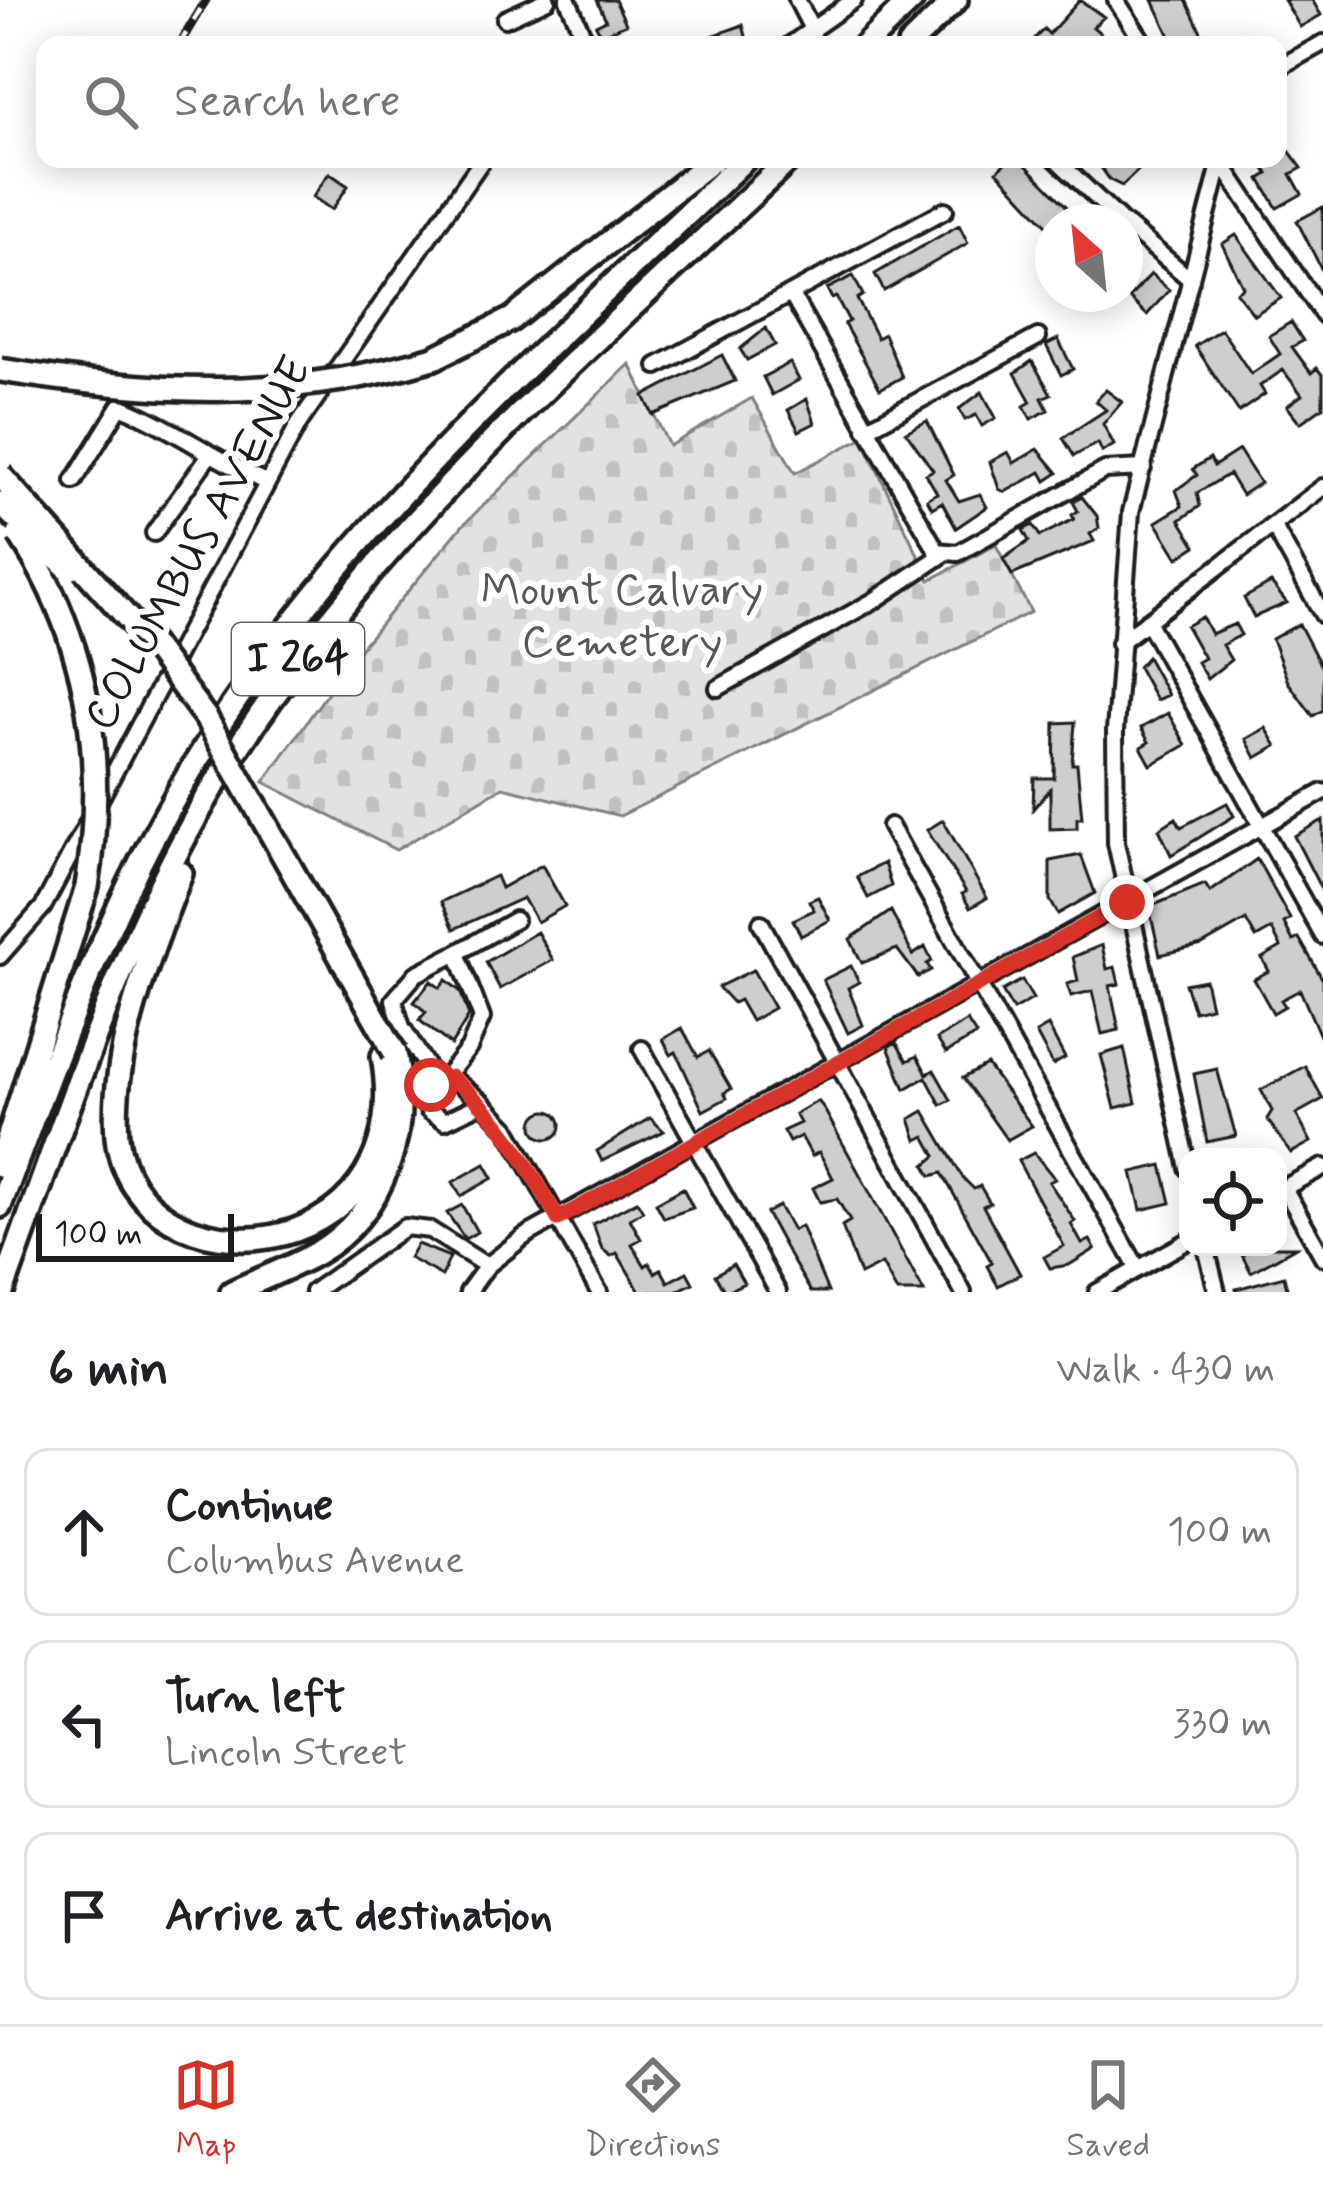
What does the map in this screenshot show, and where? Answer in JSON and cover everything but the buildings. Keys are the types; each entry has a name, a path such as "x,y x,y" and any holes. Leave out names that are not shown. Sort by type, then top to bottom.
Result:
{"highway":[{"path":"874,36 912,0"},
{"path":"918,36 956,0"},
{"path":"0,370 256,392 329,385 434,358 528,307 703,168"},
{"name":"I 264","path":"0,1206 122,898 186,777 257,668 386,509 736,168"},
{"name":"I 264","path":"2,1292 125,962 207,799 301,655 404,533 781,168"},
{"path":"0,475 151,644 206,718 389,1054 402,1108 396,1147 362,1213 317,1252 232,1292"},
{"path":"0,506 80,580 177,695 389,1054 386,1121 374,1166 349,1204 315,1232 273,1250 231,1254 190,1241 142,1201 118,1143 118,1102 136,1003 207,799"},
{"path":"0,506 52,589 82,674 97,775 87,887 0,1165"}],"street":[{"path":"505,19 548,0"},
{"path":"568,0 583,36"},
{"path":"797,0 813,31"},
{"path":"805,36 854,0"},
{"path":"1116,0 1134,36"},
{"path":"1287,63 1323,43"},
{"name":"COLUMBUS AVENUE","path":"0,956 43,907 266,482 336,366 471,168"},
{"path":"1066,168 1104,204"},
{"path":"1183,1148 1127,902 1114,808 1126,545 1218,168"},
{"path":"1225,168 1323,315"},
{"path":"657,366 945,210"},
{"path":"1143,239 1191,280"},
{"path":"791,294 932,546 944,554"},
{"path":"866,428 1038,337"},
{"path":"74,481 120,406 171,426 208,457 266,482"},
{"path":"154,533 208,457"},
{"path":"718,688 875,600 944,554 958,553 1105,470 1143,468"},
{"path":"1120,643 1323,487"},
{"path":"1273,525 1323,615"},
{"path":"1148,621 1323,936"},
{"path":"468,1292 488,1266 525,1235 1323,792"},
{"path":"890,826 1138,1269"},
{"path":"515,920 402,984 394,1000 402,1027 441,1079 483,1103 507,1129 599,1292"},
{"path":"761,923 963,1292"},
{"path":"457,953 482,1018 427,1097 435,1119 454,1121 483,1103"},
{"path":"642,1048 778,1292"},
{"path":"1287,1187 1323,1167"},
{"path":"1287,1200 1323,1257"},
{"path":"313,1292 405,1227 426,1228 488,1266"},
{"path":"1097,1292 1179,1246"},
{"path":"1208,1256 1216,1292"}],"green space":[{"name":"Mount Calvary Cemetery","path":"630,364 669,446 752,398 795,473 862,438 930,580 996,545 1031,612 620,816 503,787 396,850 264,782 353,657 463,525"}],"railway":[{"path":"184,36 206,0"}],"route":[{"path":"431,1085 441,1077 451,1077 488,1106 507,1129 558,1219 1127,902"}]}
